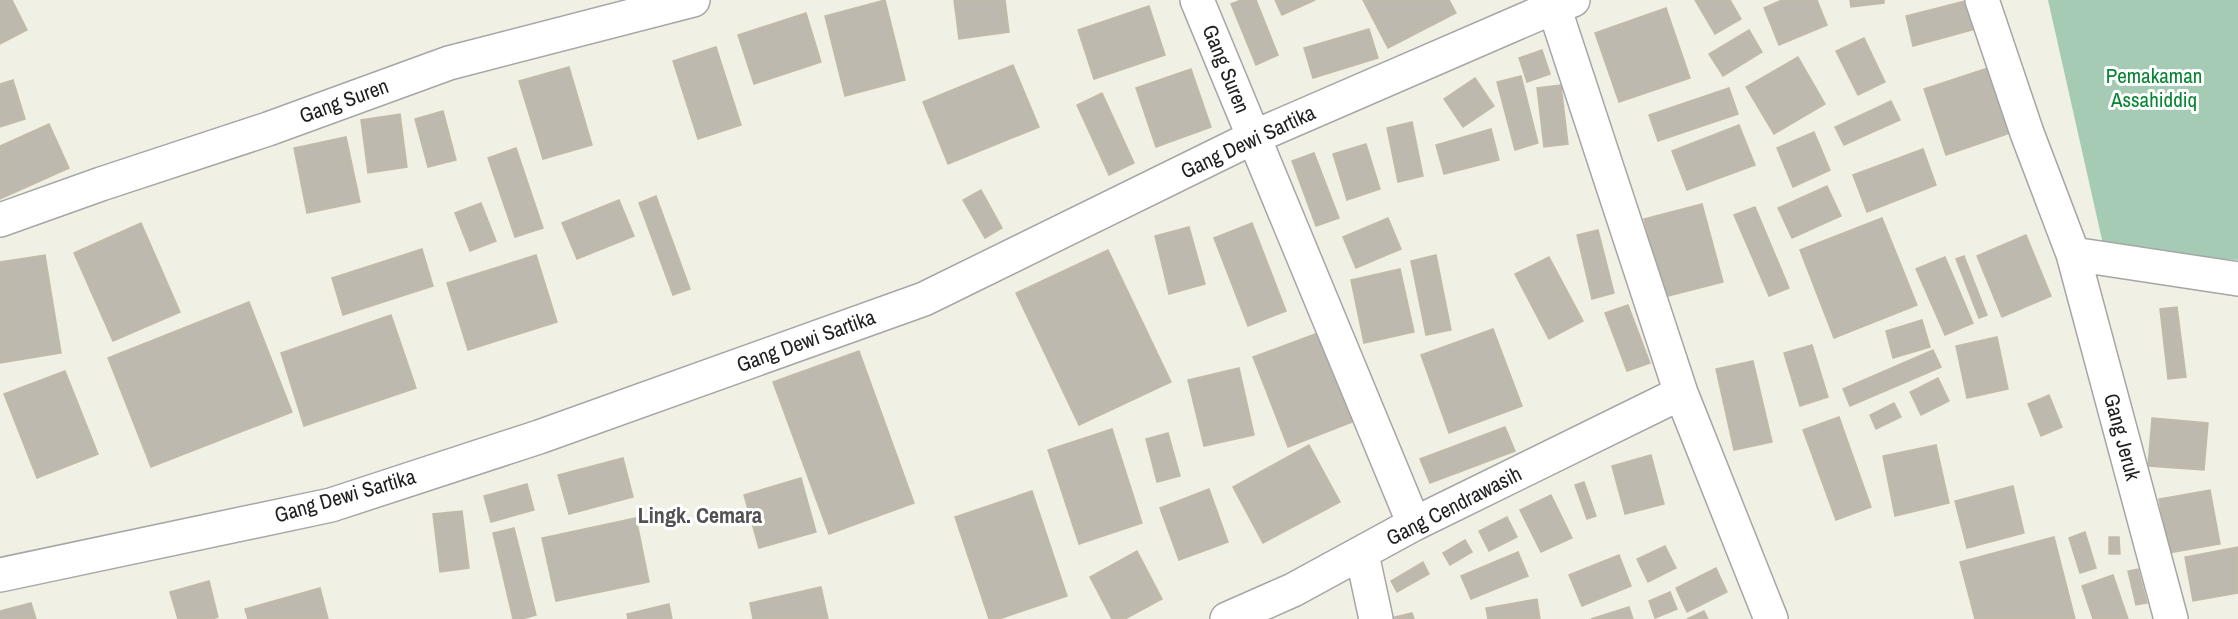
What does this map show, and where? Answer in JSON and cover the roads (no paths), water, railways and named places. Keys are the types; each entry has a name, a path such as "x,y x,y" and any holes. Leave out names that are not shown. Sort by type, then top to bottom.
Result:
{"street":[{"name":"Gang Suren","path":"0,220 268,129 449,63 693,0"},
{"name":"Gang Suren","path":"1197,0 1414,524"},
{"name":"Gang Jeruk","path":"1982,0 2027,133 2073,254 2171,619"},
{"name":"Gang Dewi Sartika","path":"0,575 331,505 539,437 924,299 1254,137 1563,3"},
{"path":"1563,3 1681,393 1771,619"},
{"path":"2073,254 2238,279"},
{"name":"Gang Cendrawasih","path":"1227,619 1293,590 1414,524 1681,393"},
{"path":"1362,554 1376,619"}],"district":[{"name":"Lingk. Cemara","path":"700,515"}],"park label":[{"name":"Pemakaman Assahiddiq","path":"2154,88"}]}
